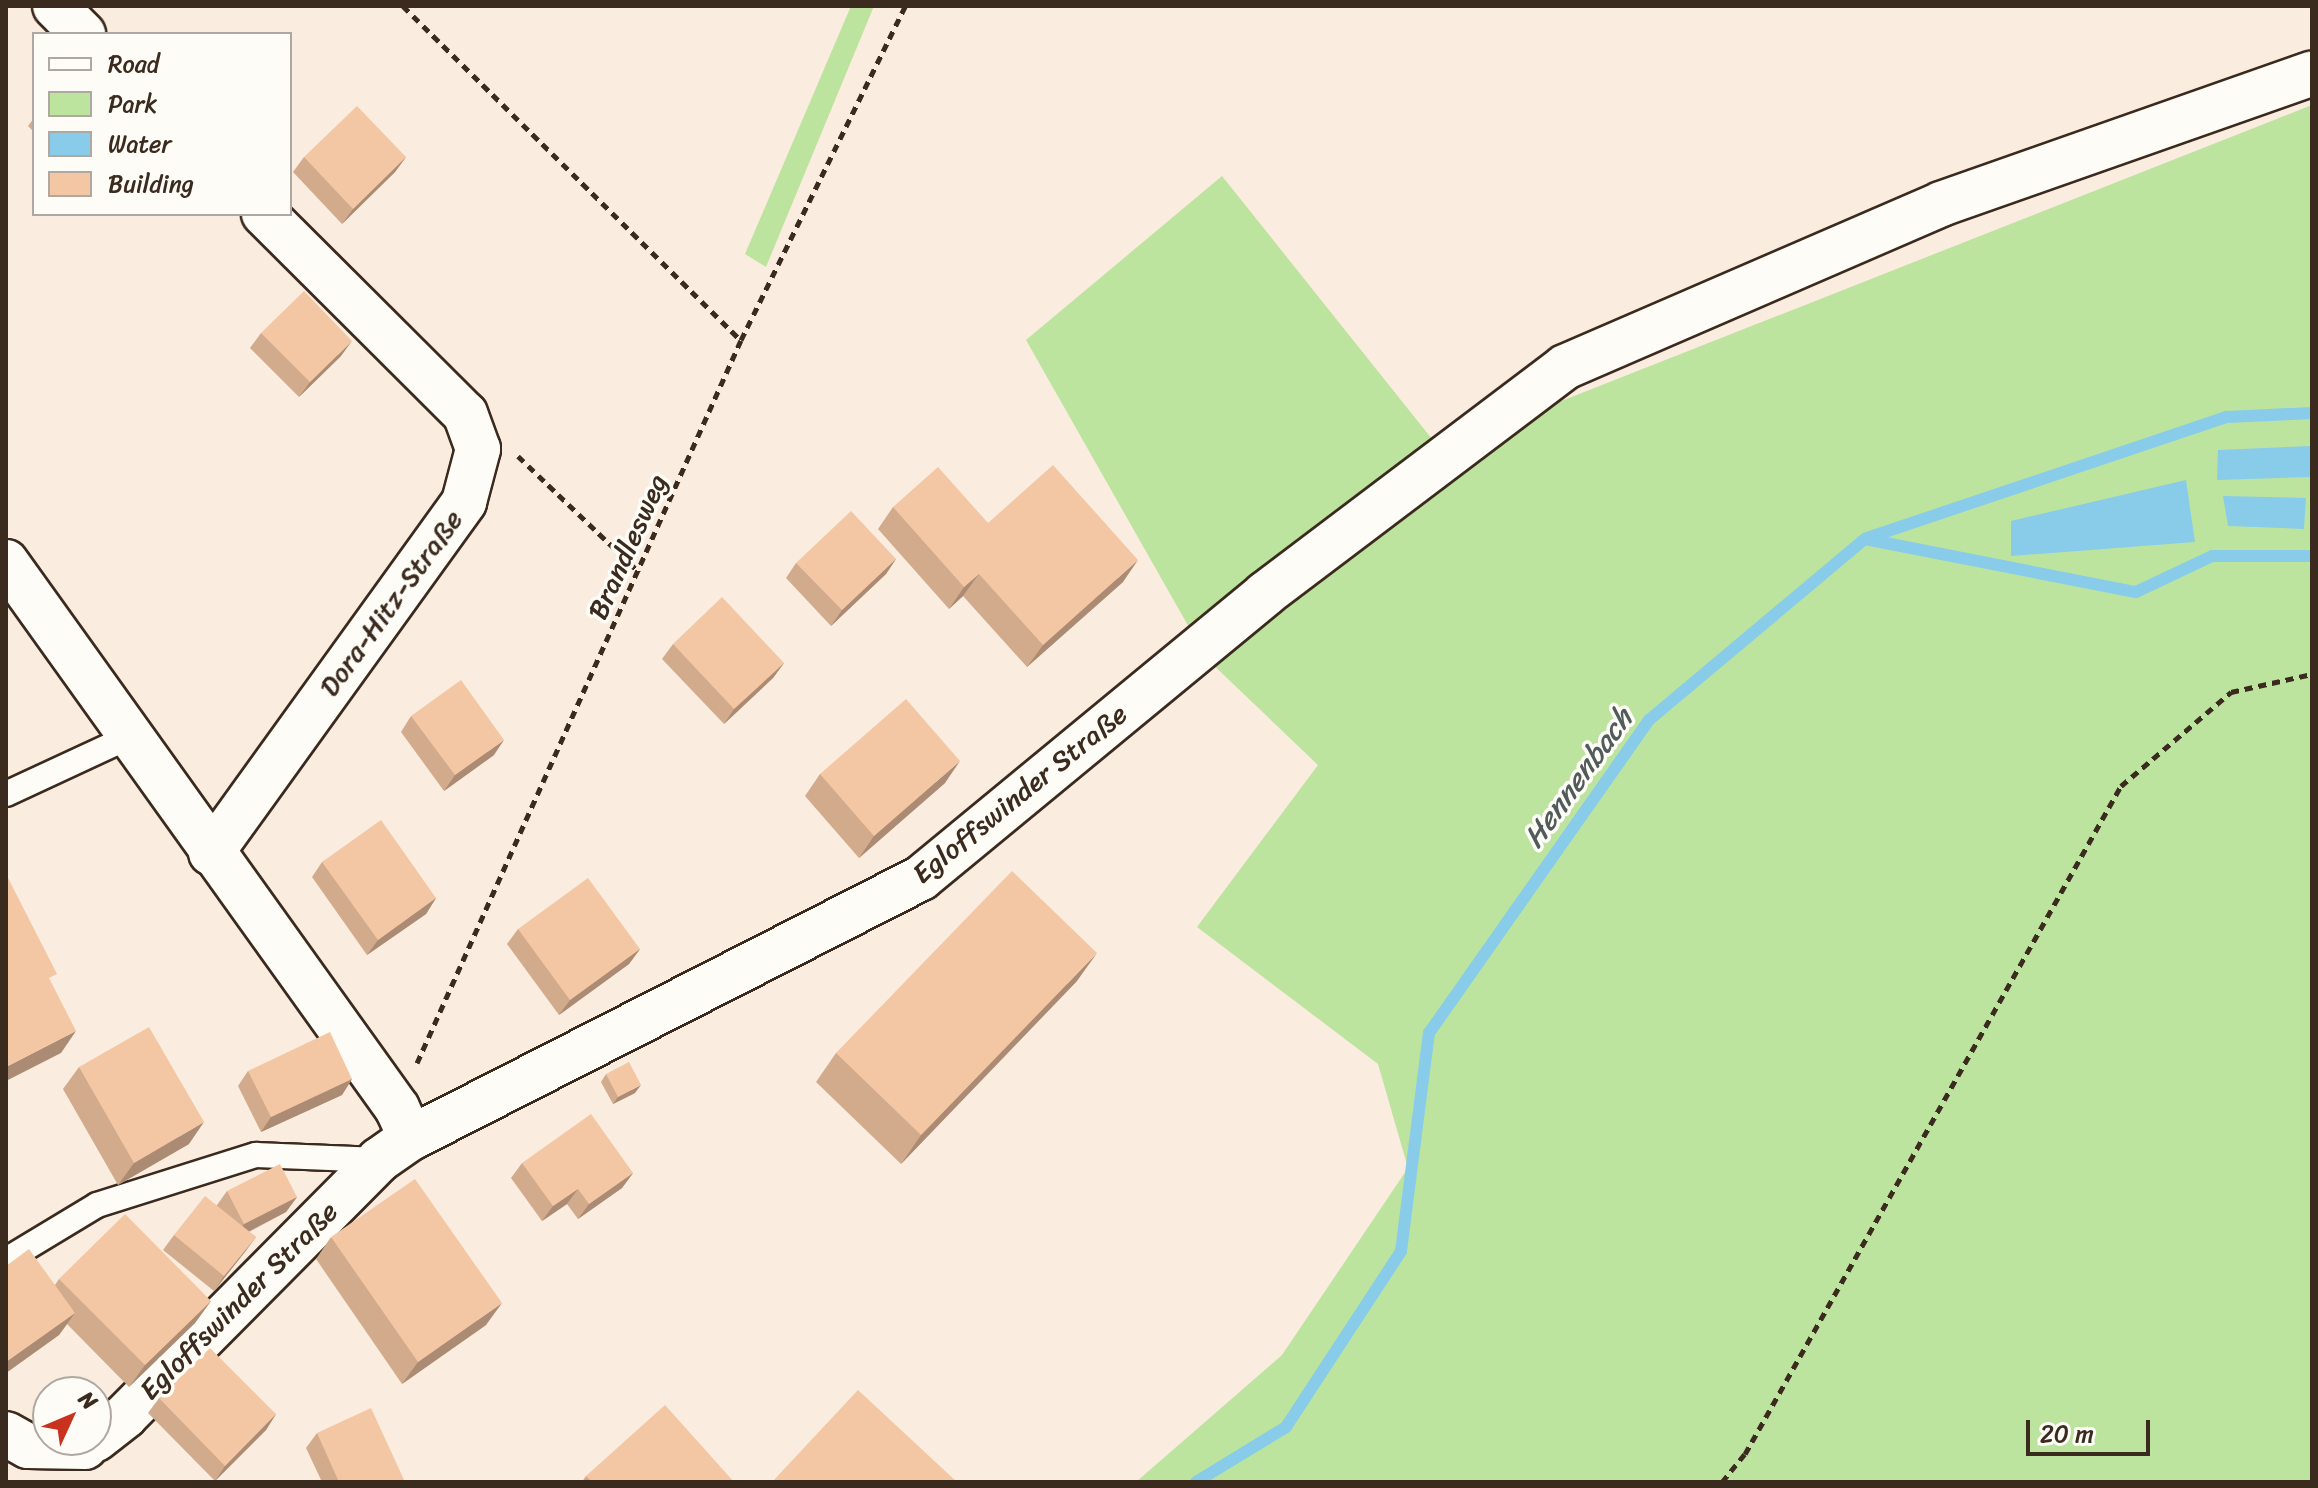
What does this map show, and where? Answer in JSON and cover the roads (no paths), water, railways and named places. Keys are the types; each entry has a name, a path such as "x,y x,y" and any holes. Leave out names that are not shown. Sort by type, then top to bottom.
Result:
{"street":[{"path":"55,6 81,32"},
{"name":"Egloffswinder Straße","path":"112,1431 396,1135 921,878 1265,594 1565,367 1941,204 2312,73"},
{"name":"Dora-Hitz-Straße","path":"211,853 464,502 478,449 465,414 266,216"},
{"path":"6,562 211,853 396,1135"},
{"path":"6,1434 32,1446"}],"lane":[{"path":"6,794 131,736"},
{"name":"Egloffswinder Straße","path":"6,1260 97,1205 256,1155 396,1135"}],"water":[{"path":"2312,446 2312,477 2217,480 2218,450"},
{"path":"2186,480 2195,542 2011,556 2011,521"},
{"path":"2223,496 2306,498 2304,529 2228,526"}],"waterway":[{"path":"1867,538 2227,417 2312,413"},
{"name":"Hennenbach","path":"1196,1482 1286,1427 1401,1251 1429,1033 1649,720 1865,539 2136,592 2212,556 2312,556"}]}
